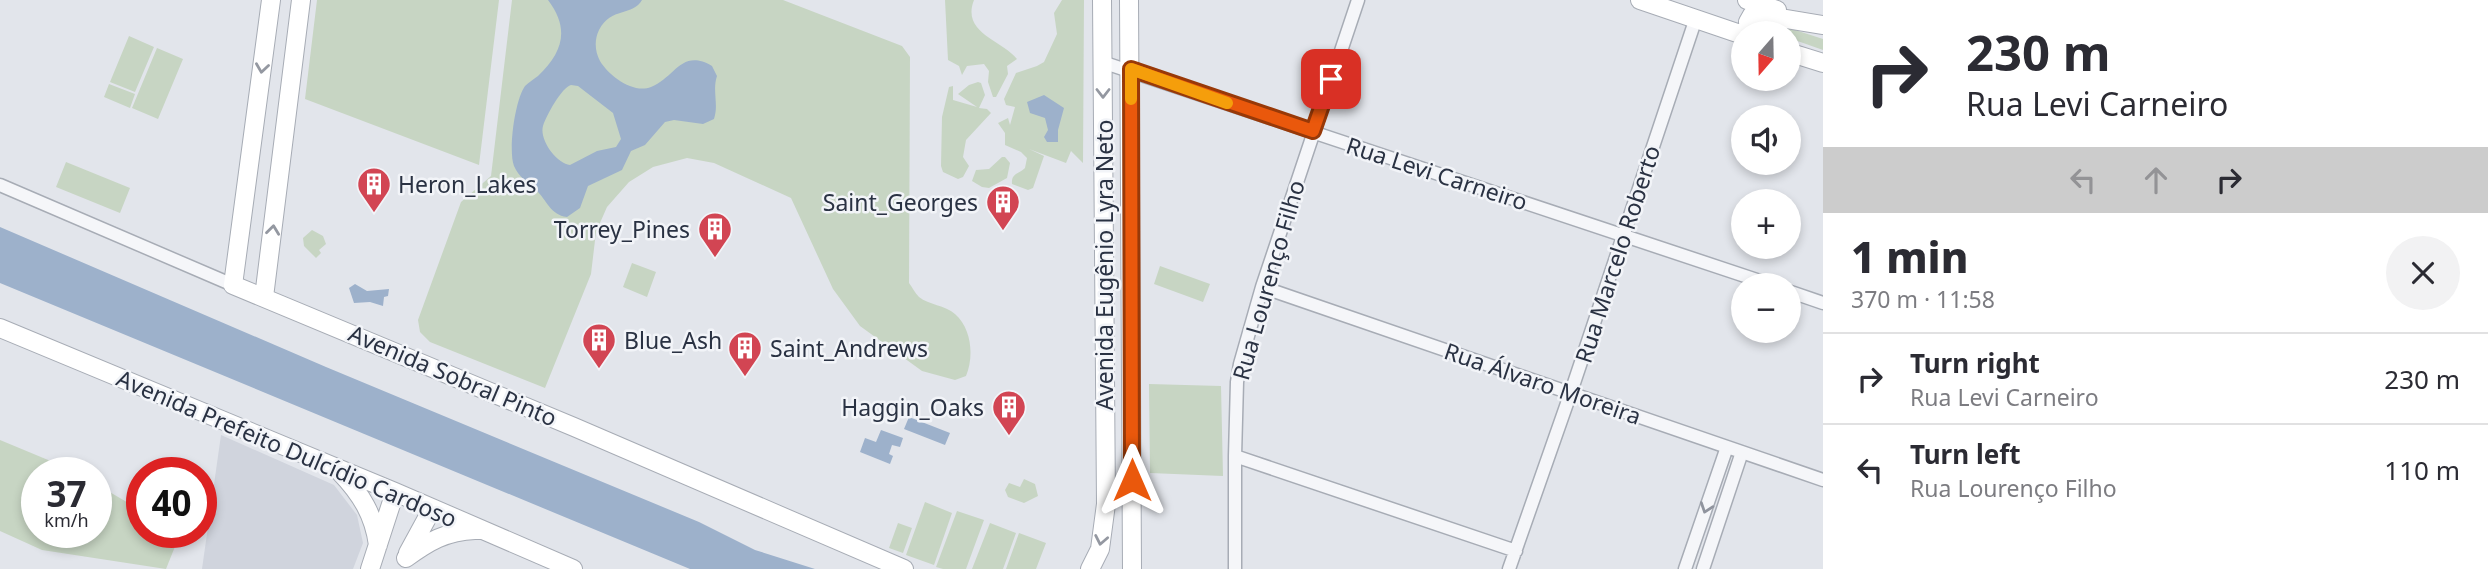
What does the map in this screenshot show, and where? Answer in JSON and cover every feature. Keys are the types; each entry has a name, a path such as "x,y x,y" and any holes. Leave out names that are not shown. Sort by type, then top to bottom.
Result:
{"street":[{"path":"233,285 271,0"},
{"path":"264,297 301,0"},
{"name":"Avenida Eugênio Lyra Neto","path":"1090,569 1100,549 1106,504 1102,0"},
{"name":"Avenida Eugênio Lyra Neto","path":"1129,0 1132,569"},
{"name":"Rua Lourenço Filho","path":"1235,569 1235,456 1240,364 1262,287 1358,0"},
{"path":"1640,0 1731,31"},
{"path":"1747,0 1822,25"},
{"path":"1749,21 1752,15 1757,14 1798,21"},
{"name":"Rua Marcelo Roberto","path":"1509,569 1696,18"},
{"path":"1801,21 1822,25"},
{"path":"1801,55 1823,63"},
{"name":"Rua Levi Carneiro","path":"1102,62 1131,69 1737,273"},
{"path":"251,144 282,149"},
{"name":"Avenida Sobral Pinto","path":"0,185 904,569"},
{"path":"1104,277 1131,277"},
{"name":"Rua Álvaro Moreira","path":"1262,287 1823,480"},
{"path":"1801,295 1823,303"},
{"name":"Avenida Prefeito Dulcídio Cardoso","path":"0,328 573,569"},
{"path":"1685,569 1727,447"},
{"path":"1703,569 1742,452"},
{"path":"1235,456 1516,551"},
{"path":"335,467 353,486 371,513 379,545"},
{"path":"370,569 395,492"},
{"path":"1106,504 1119,509 1133,506"},
{"path":"403,564 432,509"},
{"path":"403,564 423,545 449,532 481,530"}],"shaded area":[{"path":"221,435 334,485 357,515 363,543 353,569 202,569 205,548 217,548 217,463"}],"green space":[{"path":"317,0 499,0 479,165 305,99"},
{"path":"512,0 783,0 902,46 910,57 909,283 919,297 951,311 961,320 968,335 971,352 966,376 955,380 922,371 860,326 833,289 791,198 714,163 687,158 653,167 629,182 607,207 596,232 591,274 545,388 430,342 420,332 418,320 461,202 491,176"},
{"path":"945,0 974,0 973,20 978,28 1017,59 1007,66 1008,74 996,97 993,97 988,82 989,71 984,64 967,66 962,75 959,66 948,60"},
{"path":"1062,0 1084,0 1083,163 1071,151 1066,163 1029,149 1044,156 1033,188 1028,190 1012,184 1014,176 1025,168 1027,158 1021,152 1005,145 1005,133 998,123 1008,118 1010,125 1015,107 1006,105 1004,99 1016,73 1044,62 1057,34 1054,13"},
{"path":"1801,32 1823,39 1823,50 1801,42"},
{"path":"129,36 154,47 135,92 110,82"},
{"path":"157,48 183,59 158,119 132,108"},
{"path":"978,82 981,83 985,95 979,108 987,109 991,113 966,140 963,157 969,166 963,177 958,179 943,172 941,166 942,117 949,87 953,86 953,100 977,107 958,94"},
{"path":"109,84 135,94 130,108 104,97"},
{"path":"1002,157 1010,163 1007,178 989,188 972,181 976,170 989,169"},
{"path":"66,162 130,188 120,213 56,187"},
{"path":"312,230 323,236 326,244 319,250 321,253 316,258 304,246 303,238"},
{"path":"632,263 656,272 647,297 623,287"},
{"path":"1160,266 1210,284 1203,302 1154,284"},
{"path":"1149,384 1221,386 1223,476 1150,473"},
{"path":"0,440 41,457 21,457 21,540 0,531"},
{"path":"1024,479 1035,484 1038,496 1024,503 1008,497 1005,490 1009,483 1020,487"},
{"path":"112,493 126,502 126,548 174,548 166,569 38,548 112,548"},
{"path":"925,502 952,513 934,565 906,555"},
{"path":"957,511 984,520 966,569 936,567"},
{"path":"898,523 912,528 903,553 889,548"},
{"path":"990,523 1016,533 1003,569 972,569"},
{"path":"1019,533 1046,543 1036,569 1006,569"}],"water":[{"path":"548,0 642,0 633,8 610,18 597,34 597,54 609,72 629,86 644,89 659,83 679,66 693,60 712,66 717,76 714,119 703,124 674,120 665,122 645,145 631,151 622,170 588,186 580,208 567,217 553,210 521,176 512,159 514,125 521,93 525,86 547,67 561,40 555,11","holes":["571,85 578,86 613,113 621,139 616,147 597,151 570,165 565,164 550,150 542,132 551,109 563,91"]},
{"path":"1044,95 1064,108 1058,142 1047,142 1044,137 1048,130 1045,118 1030,113 1027,102"},
{"path":"0,227 326,367 699,522 755,550 815,569 690,569 0,283"},
{"path":"355,284 367,291 389,289 383,306 370,302 354,303 349,288"},
{"path":"909,417 950,433 945,445 904,429"},
{"path":"881,430 903,438 900,447 892,445 889,454 893,456 890,464 860,452 865,438 876,442"}],"slow traffic":[{"path":"1131,99 1131,69 1227,103"}],"place":[{"name":"Heron_Lakes","path":"374,214"},
{"name":"Saint_Georges","path":"1003,232"},
{"name":"Torrey_Pines","path":"715,259"},
{"name":"Blue_Ash","path":"599,370"},
{"name":"Saint_Andrews","path":"745,378"},
{"name":"Haggin_Oaks","path":"1009,437"}],"route":[{"path":"1132,480 1131,69 1313,131 1331,79"}]}
